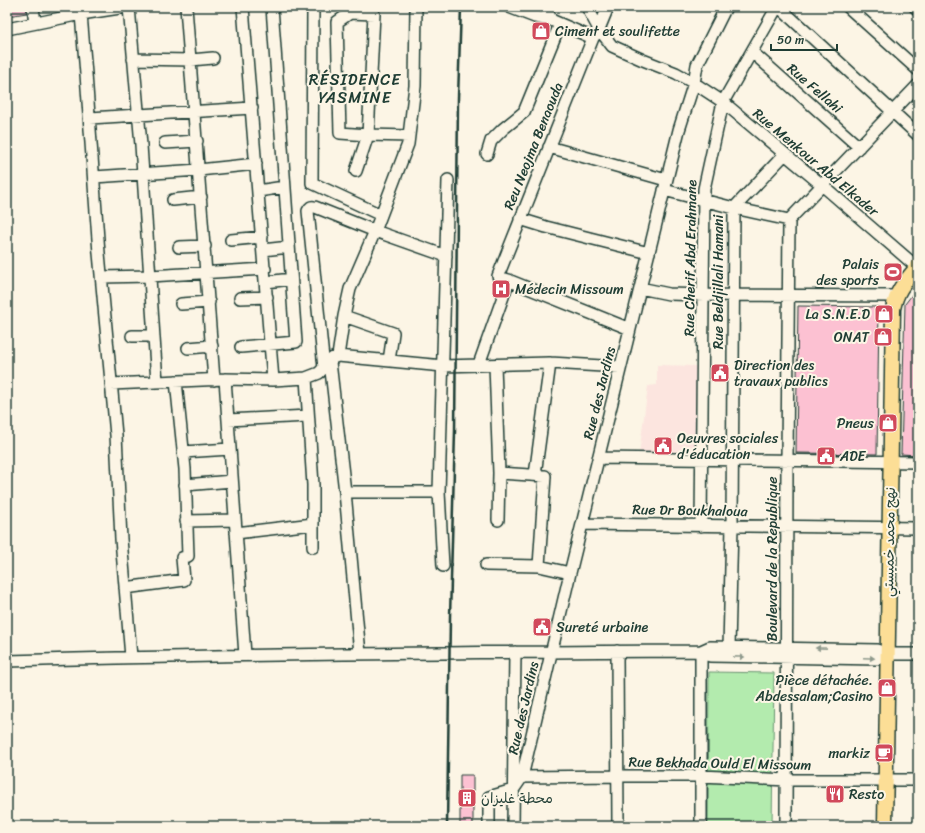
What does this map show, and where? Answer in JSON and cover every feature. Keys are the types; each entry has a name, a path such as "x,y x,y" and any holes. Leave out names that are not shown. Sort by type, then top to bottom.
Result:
{"main road":[{"name":"نهج محمد خميستي","path":"885,826 893,309 896,296 902,286 918,267"}],"street":[{"path":"33,7 35,23"},
{"path":"7,29 73,12 128,7 143,174 157,382"},
{"path":"186,7 212,346 228,420 245,655"},
{"path":"243,7 273,380"},
{"path":"241,347 296,342 272,7"},
{"path":"313,7 312,183 381,216"},
{"path":"111,384 220,379 273,380 306,378 319,373 331,362 350,289 381,216 408,144 415,86 416,7"},
{"path":"509,7 533,12 555,22 596,34"},
{"path":"487,154 491,141 524,112 555,22 546,7"},
{"name":"Rue Menkour Abd Elkader","path":"587,7 596,34 612,46 694,83 723,102 918,267"},
{"name":"Reu Neojma Benaouda","path":"509,280 498,276 549,147 608,7"},
{"name":"Rue des Jardins","path":"513,790 522,777 678,130 694,83 697,65 726,7"},
{"path":"778,7 918,135"},
{"name":"Rue Cherif Abd Erahmane","path":"701,526 704,189 723,102 778,7"},
{"path":"848,7 918,70"},
{"path":"915,7 918,10"},
{"path":"356,171 368,135 374,14 349,10 337,22 340,133 368,135 409,136"},
{"path":"73,12 90,118 116,435 121,539 131,657"},
{"name":"Rue Fellahi","path":"752,52 859,147"},
{"path":"133,58 190,60 213,58"},
{"path":"549,147 665,185 704,200 790,220 918,86"},
{"path":"90,118 252,108"},
{"path":"165,143 197,141"},
{"name":"Rue Beldjillali Hamani","path":"729,647 732,526 734,208 785,154"},
{"path":"94,177 199,170 256,164"},
{"path":"443,566 439,492 448,180"},
{"path":"258,191 284,187"},
{"path":"172,200 201,198"},
{"path":"360,654 331,362 308,211 312,206 375,231 446,256"},
{"path":"520,219 649,253"},
{"name":"Boulevard de la Republique","path":"786,826 786,526 790,220"},
{"path":"231,240 262,237"},
{"path":"179,247 205,246"},
{"path":"263,250 289,247"},
{"path":"102,277 150,276 264,269"},
{"path":"266,282 291,279"},
{"path":"479,364 509,280 630,329"},
{"path":"640,288 669,294 733,296 896,296"},
{"path":"240,298 267,297"},
{"path":"181,304 209,302"},
{"path":"344,316 393,333 389,361"},
{"path":"132,336 154,336"},
{"path":"188,348 212,346"},
{"path":"331,362 389,361 443,366 550,363 620,367"},
{"path":"535,475 550,363"},
{"path":"494,365 499,473 498,520"},
{"path":"306,378 313,484 313,547"},
{"path":"125,588 184,580 182,558 188,556 183,452 176,381"},
{"path":"228,420 308,416"},
{"path":"183,452 230,449"},
{"path":"598,458 918,462"},
{"path":"499,473 545,476 539,566"},
{"path":"185,485 232,481"},
{"path":"345,492 439,492"},
{"path":"186,521 235,520"},
{"path":"236,533 313,524"},
{"name":"Rue Dr Boukhaloua","path":"582,524 918,528"},
{"path":"486,565 539,566 570,573"},
{"path":"7,661 245,655 701,651 710,647 729,647 786,653"},
{"path":"701,651 710,656 877,650 887,654 918,654"},
{"path":"617,651 618,826"},
{"path":"701,651 701,826"},
{"path":"513,826 515,652"},
{"name":"Rue Bekhada Ould El Missoum","path":"522,777 701,776 787,780 918,780"},
{"path":"489,826 489,797 513,790"}],"shaded area":[{"path":"657,365 696,366 696,454 639,454 648,386 657,385"}],"green space":[{"path":"709,672 774,673 772,826 708,826"}],"building":[{"path":"7,7 26,7 27,13 7,16"},
{"path":"918,287 918,455 901,454 905,304"},
{"path":"798,306 879,307 877,454 796,453"},
{"name":"محطة غليزان","path":"460,775 473,775 473,826 460,826"}],"railway":[{"path":"447,826 450,617 455,431 458,98 461,7"}],"place":[{"name":"Ciment et soulifette","path":"541,31"},
{"name":"Palais des sports","path":"893,272"},
{"name":"Médecin Missoum","path":"501,289"},
{"name":"La S.N.E.D","path":"884,314"},
{"name":"ONAT","path":"883,337"},
{"name":"Direction des travaux publics","path":"720,373"},
{"name":"Pneus","path":"888,423"},
{"name":"Oeuvres sociales d'éducation","path":"663,446"},
{"name":"ADE","path":"826,456"},
{"name":"Sureté urbaine","path":"542,627"},
{"name":"Pièce détachée. Abdessalam;Casino","path":"887,688"},
{"name":"markiz","path":"884,753"},
{"name":"Resto","path":"835,794"},
{"name":"محطة غليزان","path":"467,798"}],"district":[{"name":"RÉSIDENCE YASMINE","path":"355,88"}]}
